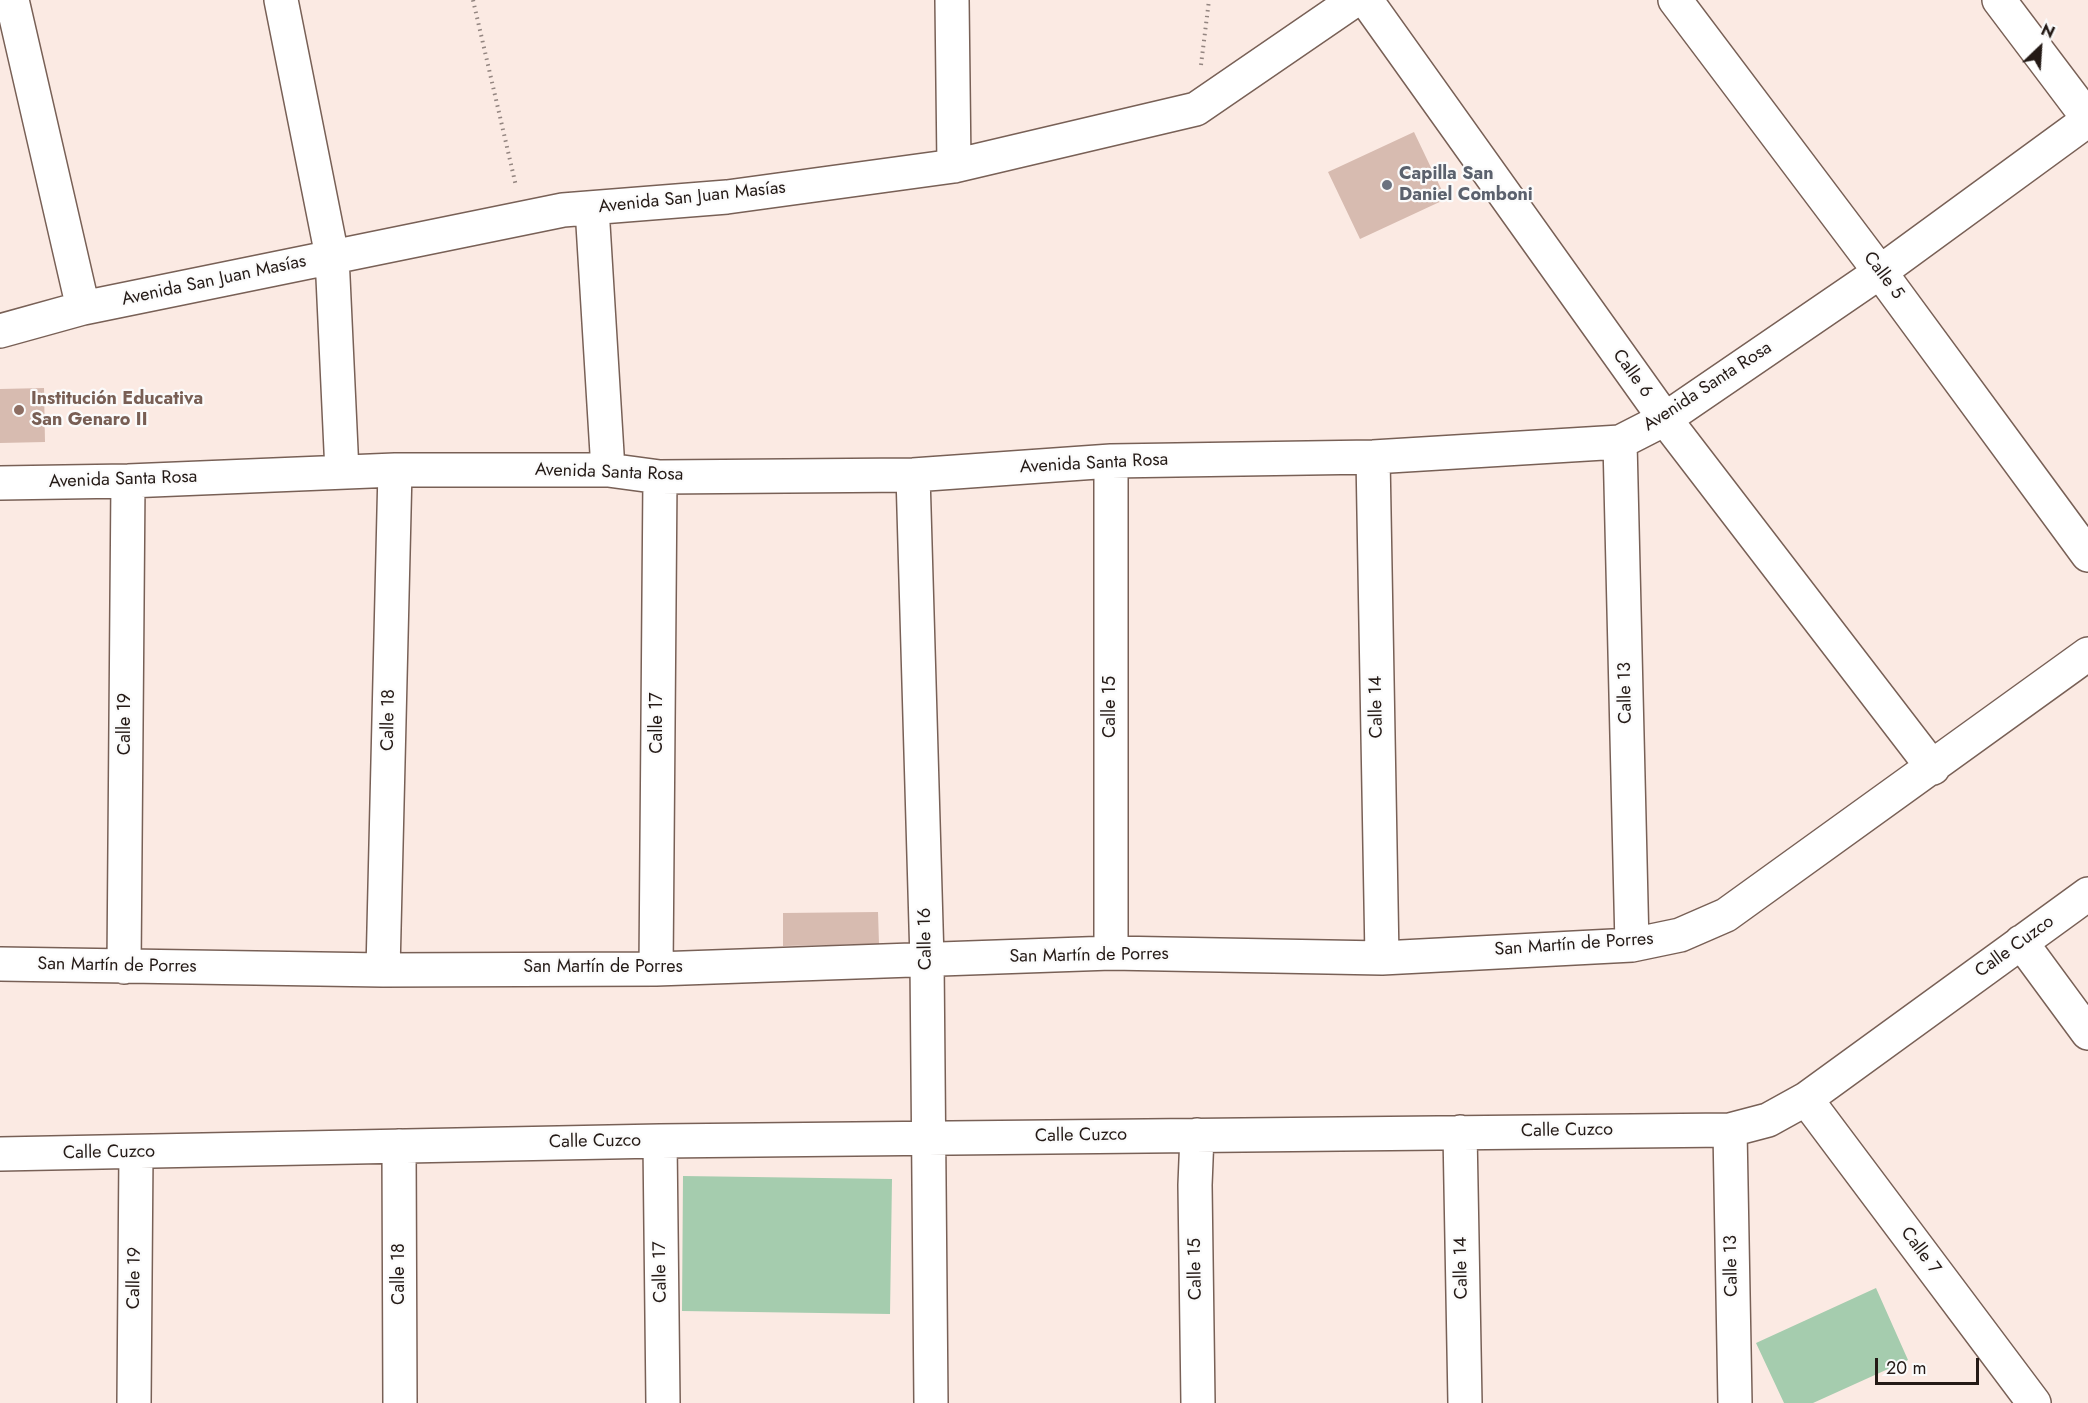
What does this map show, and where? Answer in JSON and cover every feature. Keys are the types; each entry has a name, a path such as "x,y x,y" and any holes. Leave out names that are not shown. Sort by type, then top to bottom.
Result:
{"street":[{"path":"12,0 82,308"},
{"path":"281,0 332,256 342,472"},
{"path":"952,0 954,165"},
{"name":"Avenida San Juan Masías","path":"0,331 82,308 563,210 727,197 954,165 1196,109 1355,0"},
{"name":"Calle 6","path":"1366,0 1665,419 1933,768"},
{"name":"Calle 5","path":"1675,0 1880,272 2088,555"},
{"path":"1999,0 2088,119"},
{"name":"Avenida Santa Rosa","path":"0,483 128,481 395,470 608,470 660,477 913,475 1111,461 1373,457 1620,442 1665,419 1880,272 2088,119"},
{"path":"592,208 608,470"},
{"name":"Calle 13","path":"1620,442 1632,945"},
{"name":"Calle 14","path":"1373,457 1382,958"},
{"name":"Calle 15","path":"1111,461 1111,953"},
{"name":"Calle 18","path":"383,969 395,470"},
{"name":"Calle 16","path":"913,475 927,960 930,1403"},
{"name":"Calle 17","path":"656,969 660,477"},
{"name":"Calle 19","path":"124,967 128,481"},
{"name":"San Martín de Porres","path":"0,964 383,969 656,969 1111,953 1382,958 1632,945 1680,935 1726,915 1933,768 2088,654"},
{"name":"Calle Cuzco","path":"0,1154 660,1141 1730,1130 1768,1120 1806,1099 2088,894"},
{"path":"2021,942 2088,1033"},
{"name":"Calle 7","path":"1806,1099 2034,1403"},
{"name":"Calle 13","path":"1730,1130 1735,1403"},
{"name":"Calle 14","path":"1460,1132 1465,1403"},
{"name":"Calle 15","path":"1197,1135 1195,1185 1198,1403"},
{"name":"Calle 17","path":"660,1141 663,1403"},
{"name":"Calle 18","path":"399,1146 400,1403"},
{"name":"Calle 19","path":"134,1403 136,1152"}],"path":[{"path":"473,0 523,218"},
{"path":"1196,109 1209,0"}],"green space":[{"path":"683,1176 892,1179 890,1314 682,1311"},
{"path":"1876,1288 1908,1360 1813,1403 1784,1403 1756,1343"}],"building":[{"name":"Capilla San Daniel Comboni","path":"1414,132 1446,199 1360,239 1328,172"},
{"path":"44,388 45,442 0,443 0,389"},
{"path":"878,912 879,944 783,946 783,913"}],"place":[{"name":"Capilla San Daniel Comboni","path":"1387,185"},
{"name":"Institución Educativa San Genaro II","path":"19,410"}]}
